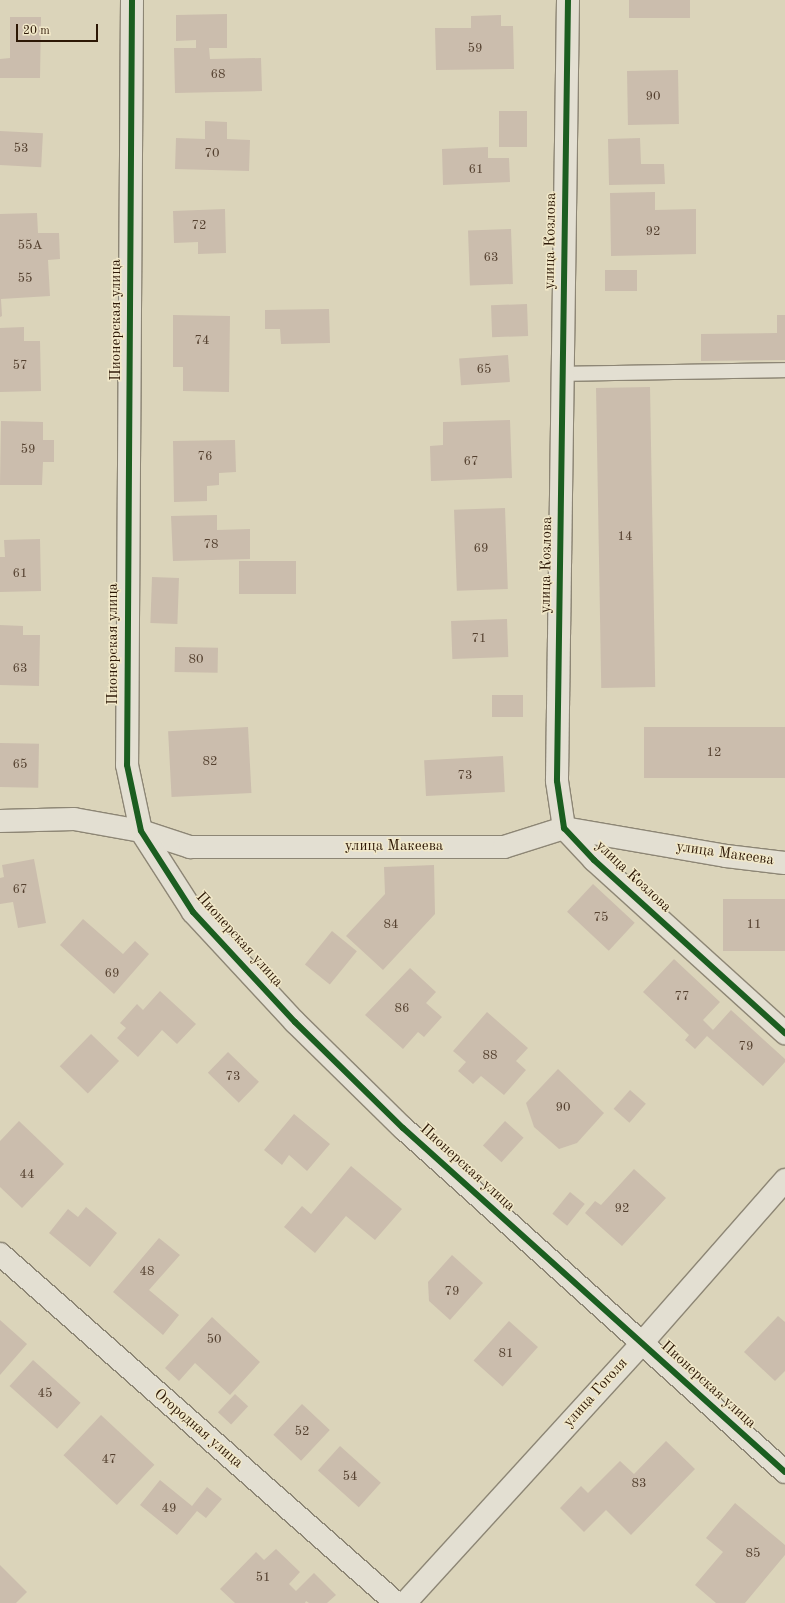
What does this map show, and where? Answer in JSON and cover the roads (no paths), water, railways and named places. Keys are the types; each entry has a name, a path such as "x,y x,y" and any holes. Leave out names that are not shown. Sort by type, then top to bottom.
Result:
{"street":[{"name":"Пионерская улица","path":"132,0 127,765 141,831 193,912 295,1022 403,1128 785,1472"},
{"name":"улица Козлова","path":"568,0 557,781 564,828 594,860 785,1033"},
{"name":"улица Макеева","path":"0,821 74,819 141,831 190,847 504,847 564,828 726,856 785,863"},
{"name":"улица Гоголя","path":"404,1603 642,1343 785,1180"},
{"name":"Огородная улица","path":"0,1254 396,1603"}],"lane":[{"path":"562,374 785,370"}]}
